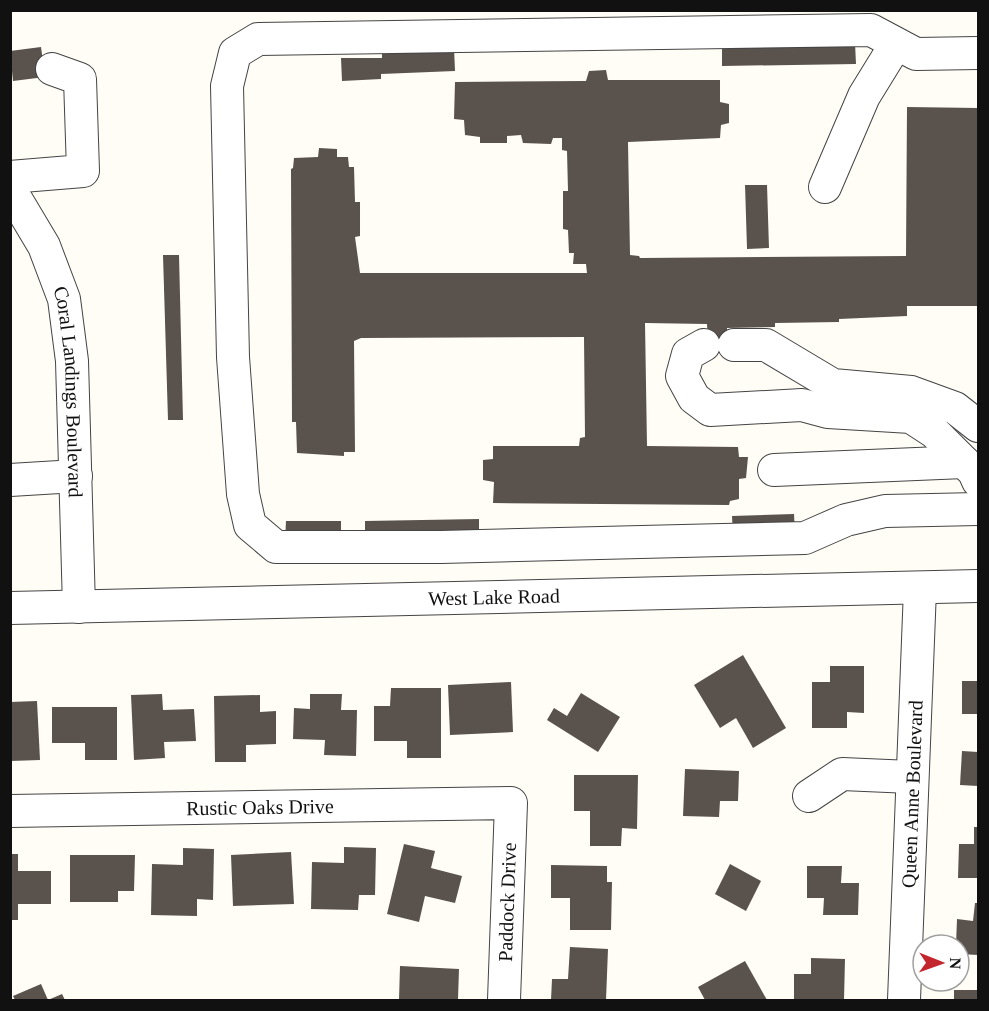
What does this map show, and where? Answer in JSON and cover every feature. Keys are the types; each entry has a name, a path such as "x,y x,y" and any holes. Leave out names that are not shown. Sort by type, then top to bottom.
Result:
{"street":[{"path":"978,53 915,54 871,30 258,39 235,53 227,86 233,357 243,494 250,525 276,547 441,547 805,537 846,520 885,511 978,509"},
{"path":"825,187 864,96 896,44"},
{"path":"10,177 83,171 80,79 52,69"},
{"name":"Coral Landings Boulevard","path":"10,189 44,246 63,299 72,361 79,606"},
{"path":"971,471 934,432 911,417 828,412 802,405 710,410 694,398 682,376 688,354 719,345 766,345 833,385 911,392 955,408 978,426"},
{"path":"774,470 971,471"},
{"path":"10,480 76,477"},
{"name":"West Lake Road","path":"10,608 978,586"},
{"name":"Queen Anne Boulevard","path":"904,1000 920,589"},
{"path":"809,796 842,774 911,777"},
{"name":"Rustic Oaks Drive","path":"10,811 511,803"},
{"name":"Paddock Drive","path":"504,1000 511,803"}],"building":[{"path":"855,43 856,64 722,66 722,45"},
{"path":"41,47 45,77 13,81 10,51"},
{"path":"454,48 455,71 381,74 381,79 342,81 341,58 382,58 382,51"},
{"path":"606,70 608,80 720,80 720,102 729,104 729,123 721,125 720,138 628,142 630,255 640,258 906,256 907,107 978,108 978,306 907,306 907,316 839,319 839,322 775,323 775,327 727,328 727,346 708,346 707,324 645,323 647,446 738,447 739,457 748,457 746,478 739,479 739,499 730,501 729,505 493,503 494,482 483,480 483,460 493,459 493,446 579,446 580,438 585,437 584,337 361,338 354,341 355,452 344,452 344,456 297,453 296,422 292,422 291,169 294,158 318,157 319,148 337,149 337,157 348,157 349,167 354,167 355,202 360,202 360,236 355,237 360,273 587,273 586,264 573,264 574,253 569,253 568,230 563,229 563,191 568,191 567,151 562,150 562,138 553,138 551,144 523,143 521,135 507,136 507,143 480,143 480,137 465,135 464,120 454,119 455,82 586,81 589,71"},
{"path":"745,185 767,185 769,248 747,249"},
{"path":"163,255 179,255 183,420 168,420"},
{"path":"794,514 795,534 733,536 732,516"},
{"path":"479,519 479,539 365,541 365,521"},
{"path":"286,521 341,521 341,542 285,542"},
{"path":"743,655 786,728 753,748 736,718 720,728 694,685"},
{"path":"830,666 864,666 864,713 847,712 847,728 812,728 812,682 830,682"},
{"path":"962,681 978,681 978,714 962,714"},
{"path":"511,682 513,732 450,735 448,685"},
{"path":"391,688 441,688 441,758 407,758 407,741 374,741 374,706 390,706"},
{"path":"581,693 620,717 598,752 547,720 554,708 567,716"},
{"path":"162,694 163,710 194,709 196,741 164,742 165,758 134,760 131,695"},
{"path":"310,694 342,694 341,710 357,710 356,756 324,755 325,740 293,739 294,708 310,709"},
{"path":"260,695 260,712 276,711 276,744 246,745 246,762 215,762 214,696"},
{"path":"37,701 40,760 10,761 10,702"},
{"path":"52,707 117,707 117,760 85,760 85,743 52,743"},
{"path":"962,751 978,752 978,786 960,785"},
{"path":"685,769 739,771 738,801 720,801 719,817 683,816"},
{"path":"574,775 638,775 637,829 622,828 621,846 590,846 590,811 574,811"},
{"path":"974,827 978,827 978,878 958,878 959,844 974,844"},
{"path":"404,844 435,851 431,868 462,876 455,903 425,896 419,922 387,914"},
{"path":"344,847 376,848 375,895 359,895 358,910 311,909 312,862 344,863"},
{"path":"183,848 214,849 213,900 197,899 197,916 151,915 152,864 183,865"},
{"path":"291,852 294,904 233,906 231,855"},
{"path":"10,854 18,854 18,871 51,871 51,904 18,904 18,920 10,920"},
{"path":"70,855 135,855 134,891 118,891 118,902 70,902"},
{"path":"730,864 761,881 746,911 715,894"},
{"path":"551,865 607,866 607,882 612,882 611,930 570,930 570,898 551,898"},
{"path":"807,866 842,866 841,883 859,883 858,915 823,915 824,898 807,898"},
{"path":"975,903 978,903 978,955 971,955 971,933 956,933 957,919 973,921"},
{"path":"570,947 608,949 606,1000 551,1000 552,979 568,979"},
{"path":"811,958 845,959 844,1000 794,1000 794,974 811,974"},
{"path":"745,961 767,1000 705,1000 698,987"},
{"path":"400,966 459,969 458,999 399,1000"},
{"path":"41,984 48,1000 15,1000 13,996"},
{"path":"971,990 978,990 978,1000 954,1000 954,993 971,993"},
{"path":"62,994 65,1000 48,1000"}]}
